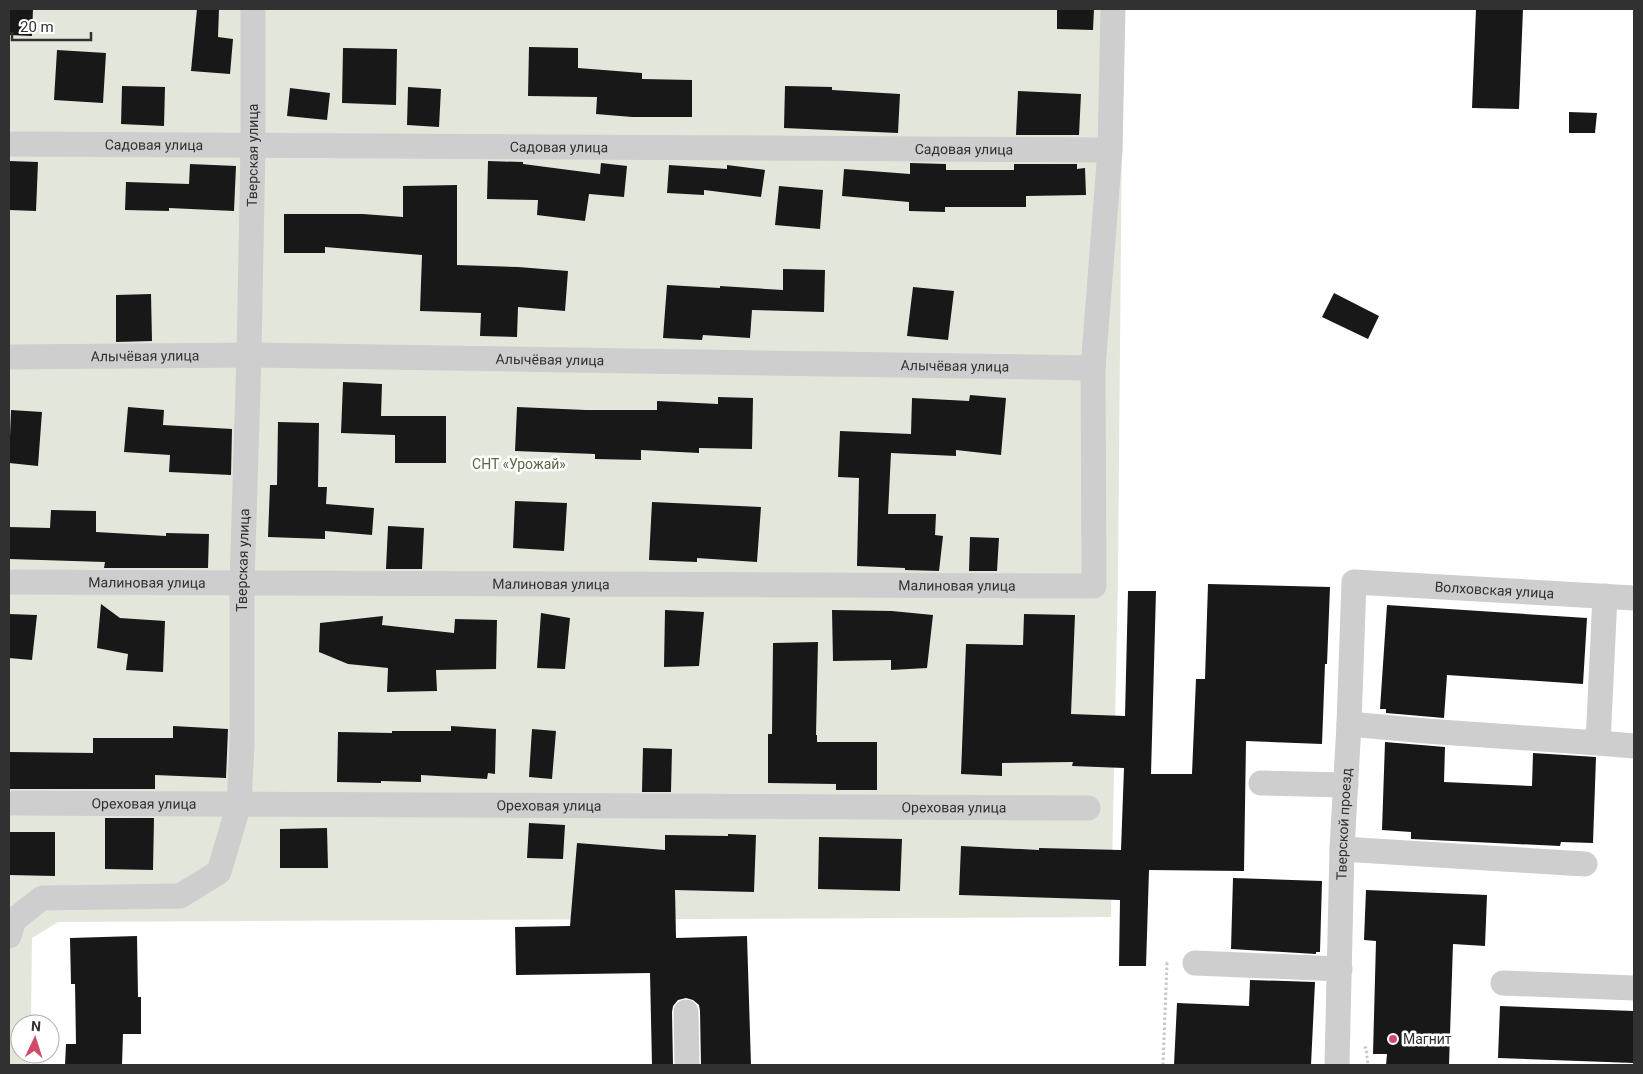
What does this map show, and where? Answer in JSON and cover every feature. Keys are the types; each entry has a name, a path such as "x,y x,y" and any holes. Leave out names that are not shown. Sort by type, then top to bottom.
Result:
{"street":[{"name":"Тверская улица","path":"9,936 14,920 42,898 180,896 219,872 239,804 242,744 242,583 253,146 252,9"},
{"path":"1093,368 1110,150 1113,9"},
{"name":"Садовая улица","path":"9,144 1110,150"},
{"name":"Алычёвая улица","path":"9,357 249,355 1093,368"},
{"name":"Малиновая улица","path":"9,582 1094,586 1093,368"},
{"name":"Волховская улица","path":"1354,582 1634,598"},
{"name":"Тверской проезд","path":"1337,1065 1342,849 1354,582"},
{"path":"1598,743 1605,596"},
{"path":"1349,724 1634,746"},
{"path":"1261,783 1346,785"},
{"name":"Ореховая улица","path":"9,803 1088,808"},
{"path":"1342,849 1585,864"},
{"path":"1195,963 1340,969"},
{"path":"1503,983 1634,988"},
{"path":"686,1012 687,1065"}],"path":[{"path":"1163,1065 1167,963 1195,963"}],"green space":[{"name":"СНТ «Урожай»","path":"9,9 1123,9 1118,577 1111,917 58,922 32,938 31,1014 10,1014 10,1064 30,1065 9,1065"}],"building":[{"path":"9,9 33,9 32,36 9,35"},
{"path":"197,9 219,9 218,37 233,39 230,74 191,71"},
{"path":"1057,9 1094,9 1093,30 1057,29"},
{"path":"1476,9 1523,9 1519,109 1472,108"},
{"path":"529,47 578,48 578,68 642,73 642,79 692,80 692,117 632,117 596,114 597,97 528,96"},
{"path":"343,48 397,49 396,105 342,103"},
{"path":"57,50 106,53 103,103 54,100"},
{"path":"122,86 165,87 164,126 121,124"},
{"path":"785,86 832,87 832,90 900,94 898,133 784,128"},
{"path":"408,87 441,89 439,127 407,125"},
{"path":"290,88 330,93 327,120 287,116"},
{"path":"1018,91 1081,94 1079,135 1016,135"},
{"path":"1569,112 1597,113 1595,133 1569,133"},
{"path":"9,161 38,162 36,211 9,210"},
{"path":"488,161 523,162 523,164 600,174 601,163 627,166 624,197 589,194 585,221 537,215 538,200 487,199"},
{"path":"910,163 946,164 946,170 1014,170 1014,164 1077,164 1077,169 1085,168 1086,195 1026,196 1026,207 945,207 945,212 909,211 909,202 842,196 844,169 910,174"},
{"path":"190,164 236,166 234,211 169,208 169,211 125,210 126,182 189,184"},
{"path":"669,165 727,169 727,165 765,170 761,197 704,190 704,195 667,193"},
{"path":"457,185 457,265 568,271 565,311 518,307 517,337 480,336 481,313 420,311 422,255 325,247 325,253 284,253 284,214 363,214 403,217 403,186"},
{"path":"779,186 823,190 820,229 775,225"},
{"path":"783,269 825,270 824,312 752,310 750,338 703,335 702,340 663,338 667,285 783,290"},
{"path":"913,287 954,291 948,340 907,336"},
{"path":"1334,293 1379,316 1368,339 1322,317"},
{"path":"151,294 152,341 116,342 116,295"},
{"path":"343,382 382,384 381,416 446,416 446,463 395,463 395,435 341,433"},
{"path":"970,395 1006,398 1001,455 956,450 956,456 891,453 888,514 936,514 935,535 943,536 939,571 857,566 859,478 838,477 840,431 911,434 912,398 969,401"},
{"path":"718,397 753,398 752,449 699,448 699,453 641,450 641,460 595,459 595,454 515,451 517,407 586,410 657,410 657,401 718,404"},
{"path":"128,407 164,410 163,425 232,429 231,475 169,472 170,455 124,452"},
{"path":"11,410 42,412 38,466 9,463"},
{"path":"278,422 319,423 318,487 327,487 326,504 374,508 372,535 325,531 325,539 268,537 270,485 277,485"},
{"path":"515,501 567,503 564,551 513,548"},
{"path":"652,502 761,507 757,562 697,558 697,562 649,560"},
{"path":"51,510 96,511 96,532 166,536 166,533 209,534 208,568 104,568 105,562 9,559 9,527 50,528"},
{"path":"388,526 424,528 422,569 386,569"},
{"path":"970,537 999,538 997,571 969,571"},
{"path":"1208,584 1330,587 1322,744 1246,741 1244,871 1149,870 1146,966 1119,966 1120,900 959,895 961,846 1039,850 1039,848 1121,850 1124,768 1072,766 1073,762 1002,763 1002,776 961,774 966,644 1023,645 1024,614 1075,615 1071,714 1125,716 1128,591 1156,591 1151,774 1192,774 1196,679 1205,679"},
{"path":"101,604 120,618 165,621 163,672 126,670 128,654 97,648"},
{"path":"1387,605 1587,618 1583,684 1447,675 1444,718 1386,713 1386,709 1380,709"},
{"path":"665,610 704,612 699,666 664,667"},
{"path":"832,610 892,611 933,615 927,668 891,670 891,660 833,661"},
{"path":"541,613 570,618 565,669 537,668"},
{"path":"9,614 37,615 32,660 9,658"},
{"path":"383,616 382,625 454,633 455,619 497,620 496,669 436,670 437,691 387,692 388,668 348,664 319,652 320,623"},
{"path":"818,642 817,742 877,742 877,790 836,790 836,784 768,783 768,734 772,734 773,643"},
{"path":"173,726 228,729 226,778 155,775 155,789 9,789 9,752 93,753 93,738 173,738"},
{"path":"451,726 496,729 495,774 488,773 487,779 421,775 421,782 337,782 338,732 451,731"},
{"path":"532,729 556,731 552,779 529,777"},
{"path":"1385,742 1445,747 1444,782 1532,786 1533,753 1596,757 1593,843 1561,842 1560,846 1411,839 1411,832 1382,830"},
{"path":"643,748 672,749 671,792 642,792"},
{"path":"105,818 154,818 153,870 105,869"},
{"path":"529,823 565,825 563,859 527,858"},
{"path":"327,828 328,868 280,868 280,829"},
{"path":"9,832 55,832 55,876 9,875"},
{"path":"728,834 756,835 754,892 675,890 676,938 747,936 751,1065 701,1065 699,1005 693,1000 686,998 678,1000 673,1006 673,1065 652,1065 650,973 516,975 515,927 570,926 577,843 665,850 665,835 728,836"},
{"path":"819,837 902,839 900,891 818,889"},
{"path":"1233,878 1322,881 1320,952 1316,952 1316,954 1231,949"},
{"path":"1366,890 1487,895 1485,946 1453,944 1449,1065 1386,1065 1387,1054 1373,1054 1376,941 1364,940"},
{"path":"137,936 138,997 141,997 141,1034 123,1034 122,1065 65,1065 66,1044 76,1044 75,984 71,984 70,938"},
{"path":"1250,980 1315,982 1311,1065 1174,1065 1177,1003 1249,1006"},
{"path":"1500,1006 1634,1011 1634,1063 1498,1058"}],"place":[{"name":"Магнит","path":"1393,1039"}]}
